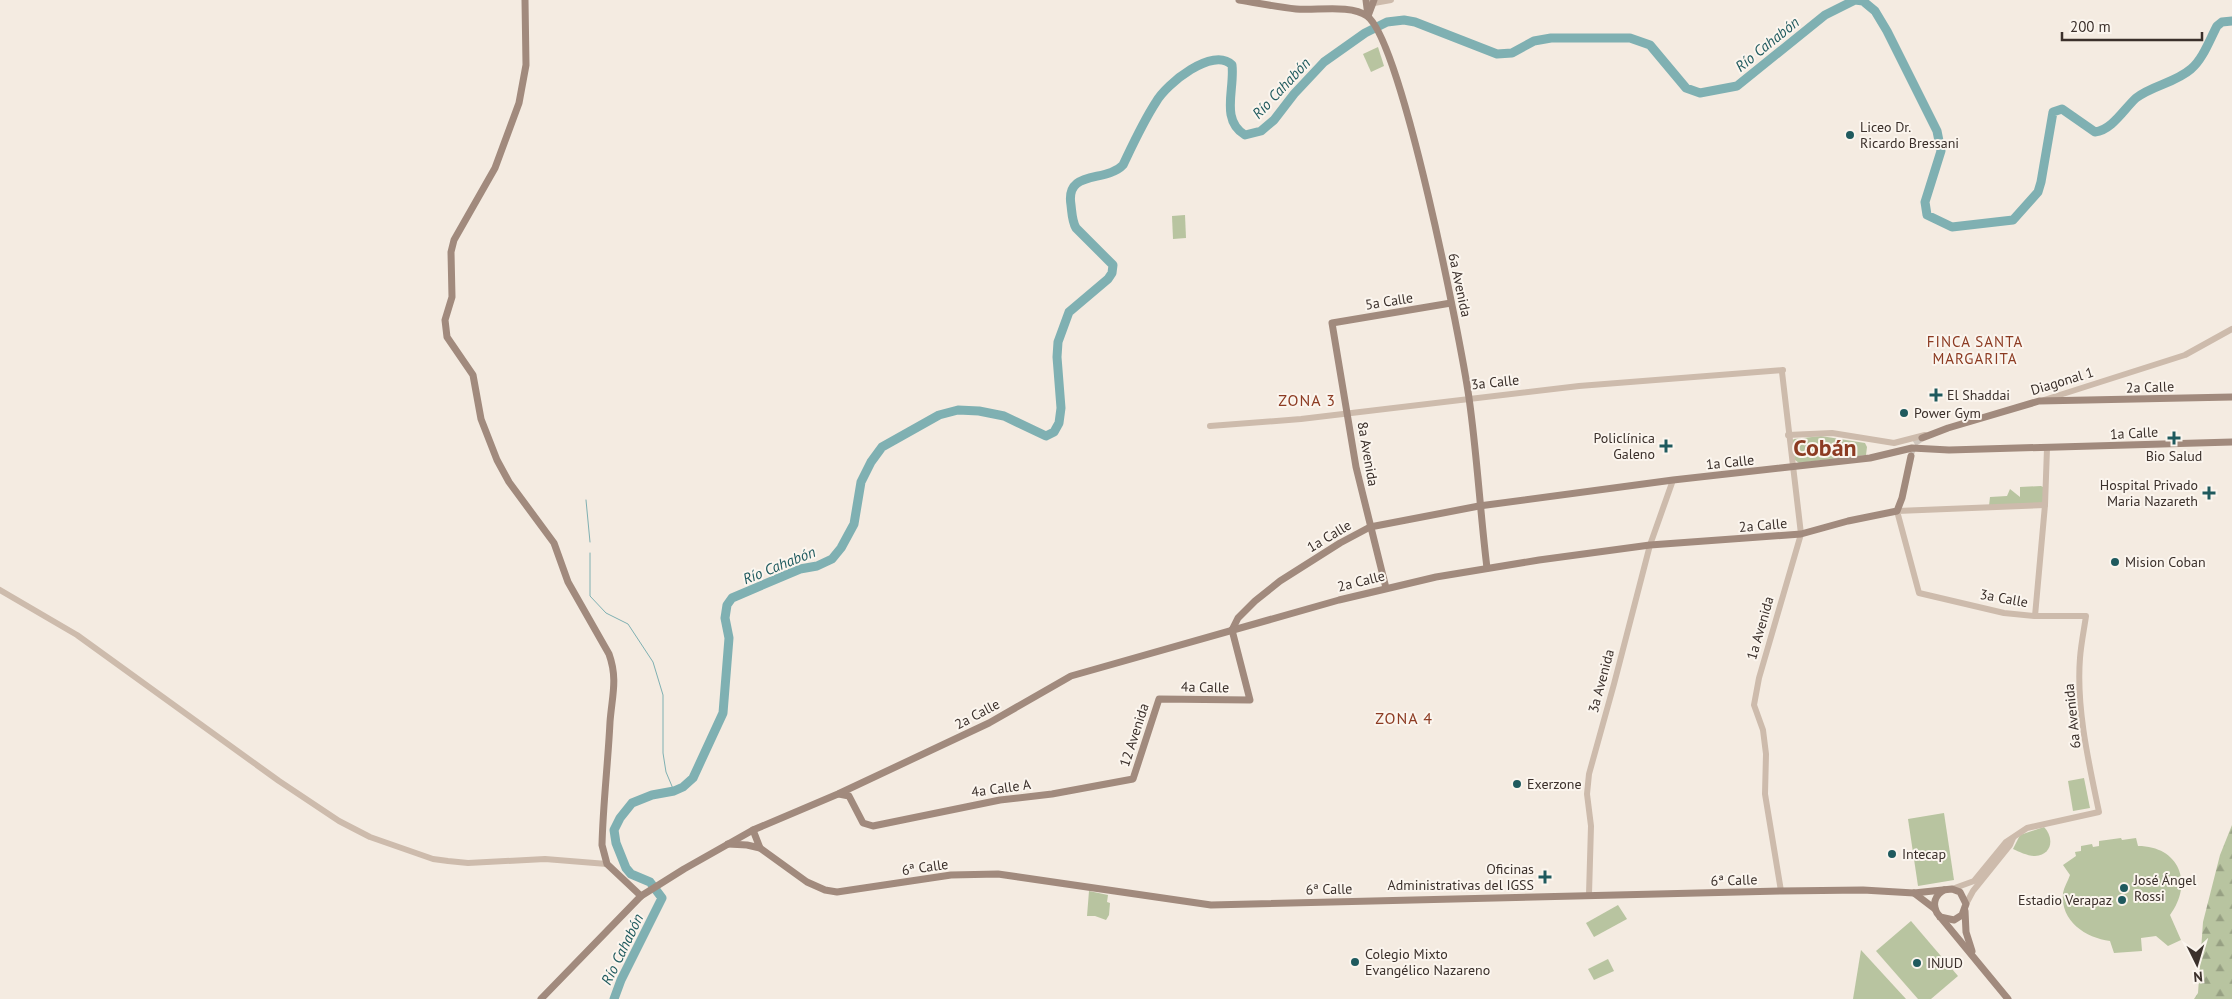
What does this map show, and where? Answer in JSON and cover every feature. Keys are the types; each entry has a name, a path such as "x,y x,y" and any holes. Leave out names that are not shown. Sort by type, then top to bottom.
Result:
{"main road":[{"path":"525,0 526,65 519,103 496,168 454,240 451,252 452,298 445,320 445,329 451,345 473,376 481,419 497,460 510,482 554,543 568,582 614,666 615,679 602,846 607,864 644,894"},
{"path":"1239,0 1298,9 1349,10 1370,19 1371,1"},
{"name":"6a Avenida","path":"1370,19 1393,68 1407,113 1434,223 1469,398 1487,568"},
{"name":"5a Calle","path":"1332,323 1451,303"},
{"name":"8a Avenida","path":"1332,323 1356,467 1386,588"},
{"name":"2a Calle","path":"2039,401 2232,397"},
{"name":"Diagonal 1","path":"1932,433 2039,401"},
{"path":"1922,438 1932,433"},
{"name":"1a Calle","path":"1232,630 1238,618 1255,601 1280,581 1340,543 1370,527 1479,506 1673,480 1870,458 1912,448 1949,450 2232,442"},
{"path":"1897,511 1902,498 1910,456"},
{"name":"2a Calle","path":"541,999 644,894 725,844 838,794 989,723 1071,676 1386,588 1487,568 1650,545 1801,534 1848,520 1897,511"},
{"name":"4a Calle","path":"1159,699 1250,700 1232,630"},
{"name":"12 Avenida","path":"1133,779 1159,699"},
{"name":"4a Calle A","path":"838,794 849,796 863,823 872,826 1000,800 1052,794 1133,779"},
{"path":"753,830 760,848"},
{"name":"6ª Calle","path":"725,844 747,844 760,848 807,882 825,890 837,892 950,875 998,874 1211,905 1589,894 1863,890 1914,893 1948,889"},
{"path":"1935,909 1936,897 1948,889 1963,896 1967,940 1974,956"},
{"path":"1914,893 1935,909 2008,999"},
{"path":"1940,916 1954,920 1965,907"}],"street":[{"path":"1371,1 1391,0"},
{"name":"Diagonal 1","path":"2039,401 2185,355 2230,331"},
{"name":"3a Calle","path":"1210,426 1301,418 1579,386 1783,371"},
{"name":"1a Avenida","path":"1781,891 1765,794 1766,754 1763,730 1754,705 1759,678 1801,534 1788,435 1783,371"},
{"name":"Diagonal 1","path":"1788,435 1832,432 1894,443 1932,433"},
{"path":"2035,616 2045,505 2047,448"},
{"name":"3a Avenida","path":"1589,894 1591,826 1587,794 1589,774 1650,545 1673,480"},
{"name":"2a Calle","path":"1897,511 2045,505"},
{"name":"3a Calle","path":"1897,511 1919,593 2004,613 2035,616 2086,616"},
{"path":"0,590 77,635 284,784 339,821 370,838 433,859 448,861 468,863 545,859 607,864"},
{"name":"6a Avenida","path":"2013,838 2023,830 2034,826 2099,812 2081,698 2080,657 2086,616"},
{"path":"1948,889 1963,886 1974,881 2006,842 2013,838"},
{"path":"1965,907 1973,891 2010,845 2013,838"}],"green space":[{"path":"1378,47 1384,66 1371,72 1363,54"},
{"path":"1185,215 1186,238 1173,239 1172,216"},
{"path":"1821,436 1865,443 1867,447 1866,455 1799,463 1795,460 1792,441 1794,439"},
{"path":"2020,487 2043,487 2043,503 1989,506 1990,497 2007,496 2010,489 2020,497"},
{"path":"2084,778 2090,808 2073,811 2068,781"},
{"path":"1944,813 1954,880 1918,886 1908,819"},
{"path":"2232,825 2232,999 2194,999 2198,993 2203,922 2220,855"},
{"path":"2044,827 2049,836 2050,845 2041,855 2032,856 2013,849 2020,835"},
{"name":"Estadio Verapaz","path":"2121,838 2122,840 2136,838 2138,846 2164,852 2178,868 2181,879 2181,891 2170,915 2181,940 2168,946 2156,936 2141,938 2142,951 2114,953 2110,941 2084,932 2070,920 2063,903 2063,893 2070,875 2063,865 2076,856 2075,852 2081,851 2081,846 2092,844 2093,847 2099,846 2099,841"},
{"path":"1089,891 1108,895 1107,902 1110,903 1109,915 1106,920 1095,916 1087,916"},
{"path":"1618,905 1627,919 1594,937 1586,923"},
{"name":"INJUD","path":"1911,921 1958,976 1931,999 1918,999 1876,951"},
{"path":"1861,950 1906,999 1853,999"},
{"path":"1608,959 1614,971 1594,980 1588,969"}],"waterway":[{"name":"Río Cahabón","path":"614,999 621,980 662,898 650,882 631,874 626,868 616,843 614,830 620,818 632,803 652,795 674,791 683,787 693,778 723,713 729,638 725,618 727,605 732,598 800,569 817,566 832,559 841,548 854,524 861,482 871,462 882,447 939,415 958,410 979,411 1004,416 1046,436 1054,432 1059,423 1061,408 1057,357 1058,342 1069,312 1108,279 1112,273 1113,265 1076,228 1072,217 1071,194 1074,186 1080,181 1107,174 1123,165 1142,125 1161,94 1179,77 1202,64 1214,60 1224,60 1232,65 1230,103 1233,121 1237,129 1245,135 1261,131 1274,120 1294,94 1324,62 1365,33 1387,22 1404,20 1415,22 1497,54 1512,53 1534,41 1551,38 1630,38 1650,45 1686,88 1700,93 1737,86 1825,15 1855,0 1863,1 1875,11 1887,31 1937,131 1941,151 1925,202 1927,215 1952,227 2013,220 2038,192 2053,112 2062,109 2095,132 2107,127 2136,98 2178,78 2191,69 2203,54 2217,26 2222,22 2232,21"},
{"path":"586,500 590,542"},
{"path":"590,553 590,596 606,613 628,624 653,662 663,695 663,753 666,772 674,791"}],"tunnel":[{"path":"1911,453 1914,443 1922,438"}],"place":[{"name":"Liceo Dr. Ricardo Bressani","path":"1850,135"},
{"name":"El Shaddai","path":"1936,395"},
{"name":"Power Gym","path":"1904,413"},
{"name":"Bio Salud","path":"2174,438"},
{"name":"Policlínica Galeno","path":"1666,446"},
{"name":"Hospital Privado Maria Nazareth","path":"2209,493"},
{"name":"Mision Coban","path":"2115,562"},
{"name":"Exerzone","path":"1517,784"},
{"name":"Intecap","path":"1892,854"},
{"name":"Oficinas Administrativas del IGSS","path":"1545,877"},
{"name":"José Ángel Rossi","path":"2124,888"},
{"name":"Estadio Verapaz","path":"2122,900"},
{"name":"Colegio Mixto Evangélico Nazareno","path":"1355,962"},
{"name":"INJUD","path":"1917,963"}],"district":[{"name":"FINCA SANTA MARGARITA","path":"1975,350"},
{"name":"ZONA 3","path":"1307,400"},
{"name":"Cobán","path":"1825,447"},
{"name":"ZONA 4","path":"1404,718"}]}
